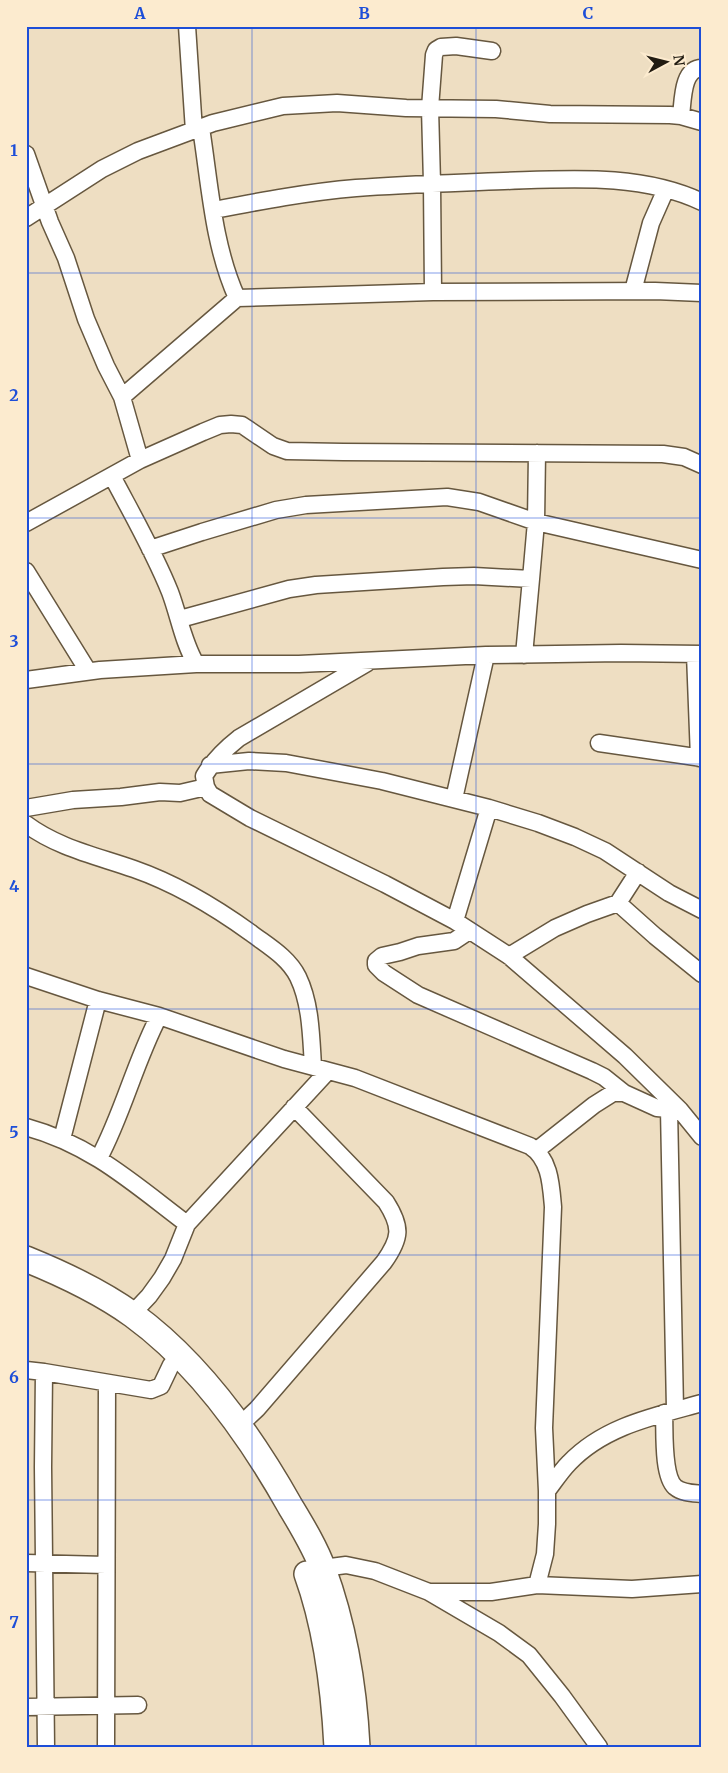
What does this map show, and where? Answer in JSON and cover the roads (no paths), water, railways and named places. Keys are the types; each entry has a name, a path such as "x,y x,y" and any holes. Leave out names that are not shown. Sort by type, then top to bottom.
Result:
{"main road":[{"path":"26,1259 86,1287 132,1314 174,1349 240,1425 278,1484 323,1568 343,1638 350,1677 346,1722 337,1747"},
{"path":"26,1275 53,1287 120,1323 171,1365 216,1415 246,1457 289,1531 303,1561 312,1587 326,1650 346,1722 357,1747"}],"street":[{"path":"187,26 197,129 224,264 237,298"},
{"path":"433,292 430,108 432,72 436,50 456,46 492,50"},
{"path":"681,116 687,77 691,71 702,68"},
{"path":"26,218 86,178 119,160 197,129 254,112 283,106 337,103 496,109 585,115 681,116 702,122"},
{"path":"26,154 44,207 66,258 93,335 122,398 140,460"},
{"path":"214,210 294,195 354,188 432,183 598,180 627,182 666,189 702,202"},
{"path":"632,291 651,223 666,189"},
{"path":"122,398 237,298 433,292 632,291 702,293"},
{"path":"26,523 140,460 202,432 231,424 242,425 273,446 286,451 664,454 684,457 702,465"},
{"path":"524,655 536,522 537,453"},
{"path":"112,476 165,580 180,619 189,652 196,664"},
{"path":"150,550 276,510 344,502 447,497 491,506 536,522 702,560"},
{"path":"26,570 88,671"},
{"path":"180,619 289,589 316,585 443,577 531,579"},
{"path":"26,680 88,671 196,664 369,662 486,655 643,652 698,654 700,758 599,743"},
{"path":"454,799 486,655"},
{"path":"369,662 256,727 226,749 210,765 204,776 206,787 210,794 250,818 385,884 455,921 509,956 625,1056 702,1137"},
{"path":"210,765 249,761 286,763 382,781 538,822 575,836 605,851 668,893 702,910"},
{"path":"26,808 73,800 160,792 180,793 206,787"},
{"path":"455,921 489,808"},
{"path":"26,824 60,844 170,884 217,910 274,949 297,975 305,994 321,1069 294,1107 187,1224 173,1259 162,1278 149,1296 132,1314"},
{"path":"509,956 555,928 618,903 638,872"},
{"path":"618,903 702,974"},
{"path":"469,931 461,938 447,943 427,944 382,956 376,961 376,965 384,973 418,995 604,1077 624,1093 648,1105 675,1110"},
{"path":"26,976 98,1000 159,1016 284,1059 355,1078 537,1150 544,1161 548,1173 553,1207 544,1428 547,1491 545,1554 537,1585"},
{"path":"62,1139 98,1000"},
{"path":"99,1158 110,1137 150,1033 159,1016"},
{"path":"537,1150 603,1098 613,1093 624,1093"},
{"path":"240,1425 257,1409 384,1262 394,1248 398,1238 398,1228 394,1215 386,1202 294,1107"},
{"path":"675,1110 686,1407 666,1462 668,1475 676,1488 702,1494"},
{"path":"26,1127 62,1139 99,1158 187,1224"},
{"path":"26,1370 145,1390 157,1389 161,1386 171,1365"},
{"path":"44,1372 43,1468 46,1747"},
{"path":"106,1747 107,1383"},
{"path":"547,1491 568,1463 588,1446 613,1432 641,1420 686,1407"},
{"path":"26,1563 106,1565"},
{"path":"323,1568 346,1565 366,1568 429,1592 499,1633 529,1655 557,1689 599,1747"},
{"path":"429,1592 460,1594 491,1592 537,1585 632,1589 702,1584"},
{"path":"26,1707 138,1705"}]}
